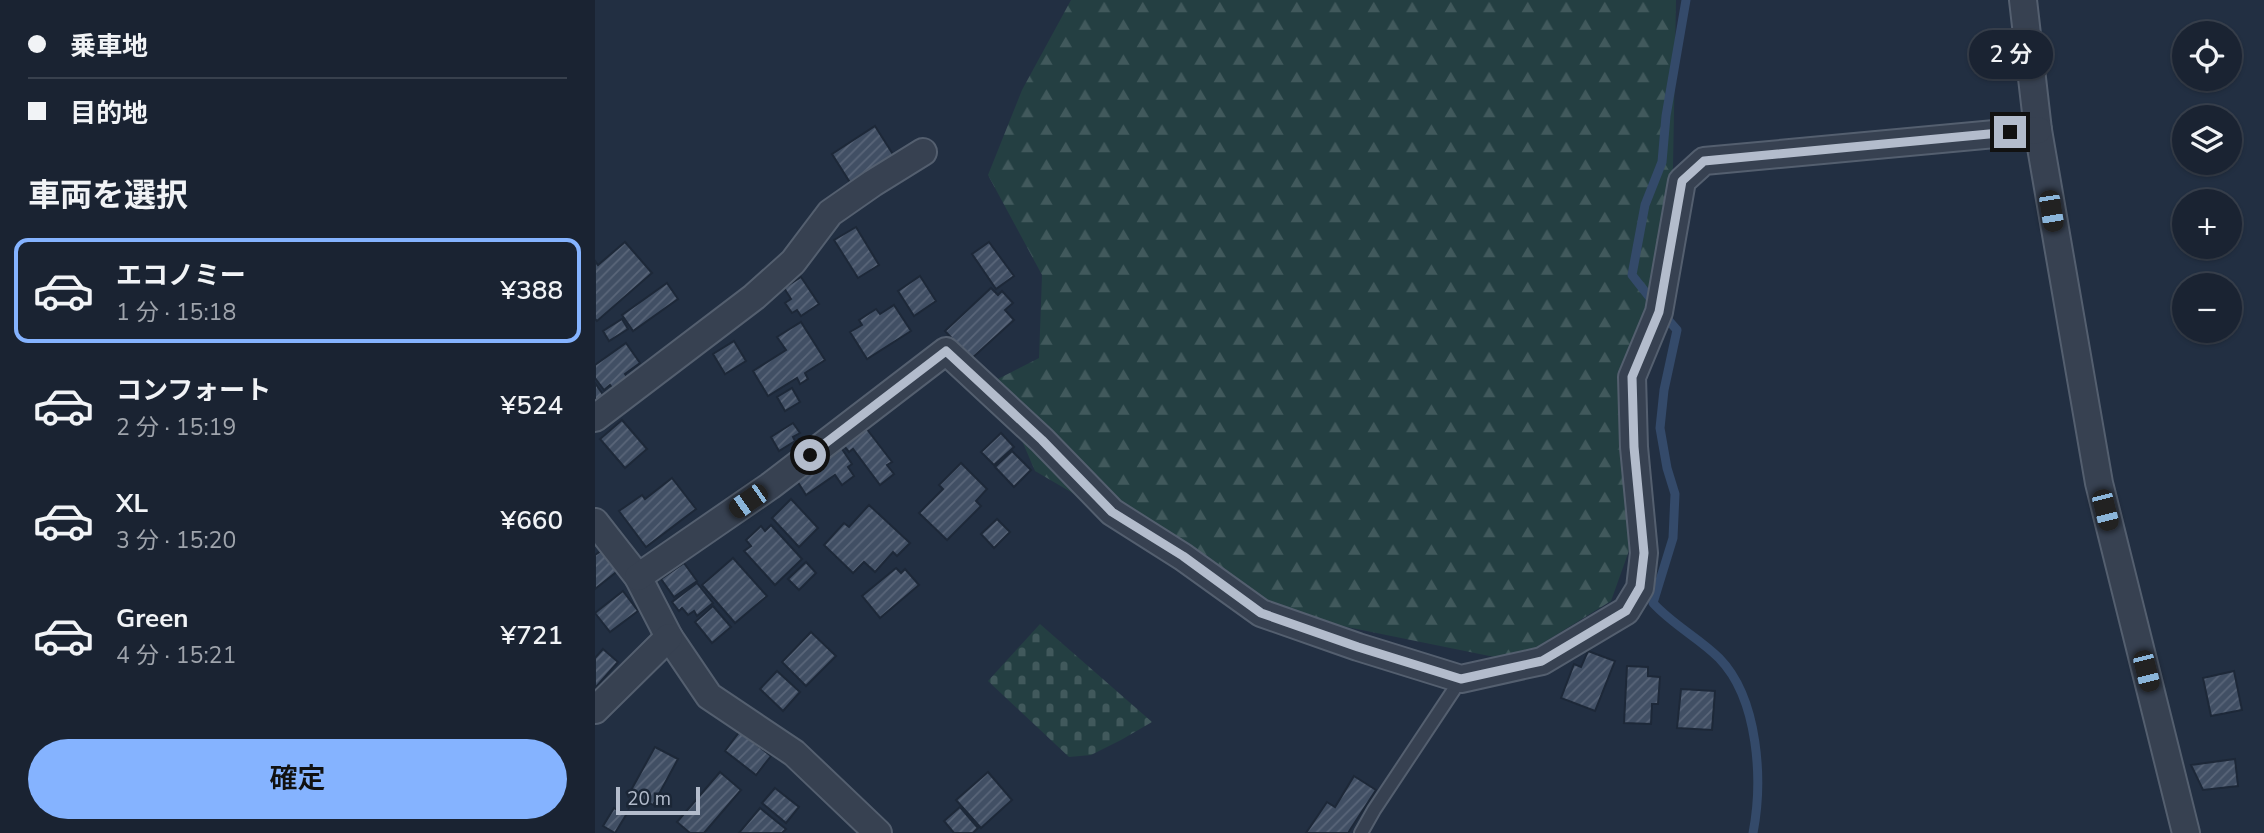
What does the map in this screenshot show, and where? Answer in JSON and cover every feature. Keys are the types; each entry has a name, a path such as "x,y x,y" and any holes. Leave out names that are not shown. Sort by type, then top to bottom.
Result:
{"street":[{"path":"2023,0 2038,130 2059,265 2099,483 2186,833"},
{"path":"638,577 769,486 946,351 1042,440 1112,512 1183,556 1261,613 1461,679 1542,661 1626,611 1640,587 1644,553 1634,447 1632,377 1659,312 1682,181 1704,161 2038,130"},
{"path":"595,418 754,298 793,262 830,213 923,152"},
{"path":"595,522 638,577 669,637 709,696 794,753 878,833"},
{"path":"595,710 669,637"}],"lane":[{"path":"1361,833 1461,679"}],"green space":[{"path":"1071,0 1676,0 1673,167 1645,330 1640,520 1611,601 1514,661 1342,626 1252,598 1035,471 996,380 1039,358 1042,275 988,175 1022,90"},
{"path":"1040,624 1152,722 1091,755 1069,757 988,681"}],"building":[{"path":"875,126 894,156 851,184 832,154"},
{"path":"856,227 879,265 858,278 834,240"},
{"path":"625,242 652,273 597,321 595,261 598,265"},
{"path":"989,242 1014,276 996,289 972,254"},
{"path":"920,276 936,301 914,316 898,291"},
{"path":"801,277 819,304 801,316 797,310 792,313 785,303 791,299 784,288"},
{"path":"667,283 678,299 633,331 622,315"},
{"path":"991,288 998,295 1002,291 1013,303 1005,310 1014,320 971,359 945,331"},
{"path":"894,305 911,331 867,359 850,332 862,325 859,320 876,309 880,314"},
{"path":"622,319 628,329 609,341 603,331"},
{"path":"801,322 825,360 805,373 808,379 800,384 797,378 768,396 753,371 786,350 777,337"},
{"path":"734,341 746,361 725,374 713,354"},
{"path":"626,343 640,363 625,374 628,378 613,389 610,385 604,390 595,378 595,365"},
{"path":"595,383 604,396 595,403"},
{"path":"792,388 800,402 785,411 777,397"},
{"path":"622,420 647,449 625,468 600,439"},
{"path":"793,423 800,433 793,437 795,441 779,451 771,437"},
{"path":"863,424 892,462 887,465 894,474 880,485 853,449 849,452 840,441"},
{"path":"1001,433 1014,447 994,465 981,452"},
{"path":"840,446 852,464 848,467 854,476 842,485 835,475 806,495 794,476"},
{"path":"1012,451 1031,470 1014,487 995,467"},
{"path":"961,463 987,489 976,501 981,506 947,540 919,513 943,489 939,485"},
{"path":"672,478 696,509 646,547 619,511 642,495 645,499"},
{"path":"791,499 818,528 799,547 772,518"},
{"path":"869,505 910,543 897,556 893,552 875,572 864,562 853,573 824,545 844,523 849,527"},
{"path":"997,519 1010,532 994,548 981,534"},
{"path":"771,525 802,559 775,585 744,551 751,546 746,540 761,526 765,531"},
{"path":"604,549 620,569 595,589 595,555"},
{"path":"733,558 767,596 735,623 702,585"},
{"path":"806,562 816,573 799,590 788,579"},
{"path":"684,563 697,581 674,597 661,579"},
{"path":"896,568 901,573 905,569 919,585 880,618 862,596"},
{"path":"697,583 713,603 697,616 694,611 688,615 682,608 679,611 672,602"},
{"path":"623,591 638,611 610,632 595,613"},
{"path":"713,606 731,627 712,643 695,622"},
{"path":"811,632 836,656 806,686 782,662"},
{"path":"603,649 618,662 595,688 595,658"},
{"path":"1588,651 1615,661 1595,711 1561,698 1574,664 1581,667"},
{"path":"1627,666 1648,667 1648,676 1660,677 1658,704 1652,704 1651,724 1624,723"},
{"path":"777,671 800,692 783,711 760,689"},
{"path":"2234,671 2242,710 2211,716 2203,678"},
{"path":"1681,689 1715,691 1712,730 1677,728"},
{"path":"740,731 771,756 756,775 725,751"},
{"path":"655,747 678,759 653,805 630,792"},
{"path":"2235,759 2238,786 2203,790 2191,765"},
{"path":"720,772 741,790 704,833 690,833 677,822"},
{"path":"988,772 1012,800 981,828 956,800"},
{"path":"1354,776 1376,790 1348,833 1306,833 1327,802 1335,807"},
{"path":"775,788 799,807 786,823 762,803"},
{"path":"960,807 978,828 973,833 954,833 944,821"},
{"path":"614,808 626,815 615,833 603,826"},
{"path":"760,808 786,829 782,833 739,833"}],"waterway":[{"path":"1654,303 1632,275 1645,205 1662,162 1666,116 1686,0"},
{"path":"1662,313 1677,330 1664,390 1660,428 1675,494 1673,538 1653,603 1719,658 1743,695 1755,741 1757,766 1758,789 1753,833"}],"route":[{"path":"810,455 946,351 1042,440 1112,512 1183,556 1261,613 1461,679 1542,661 1626,611 1640,587 1644,553 1634,447 1632,377 1659,312 1682,181 1704,161 2010,132"}]}
